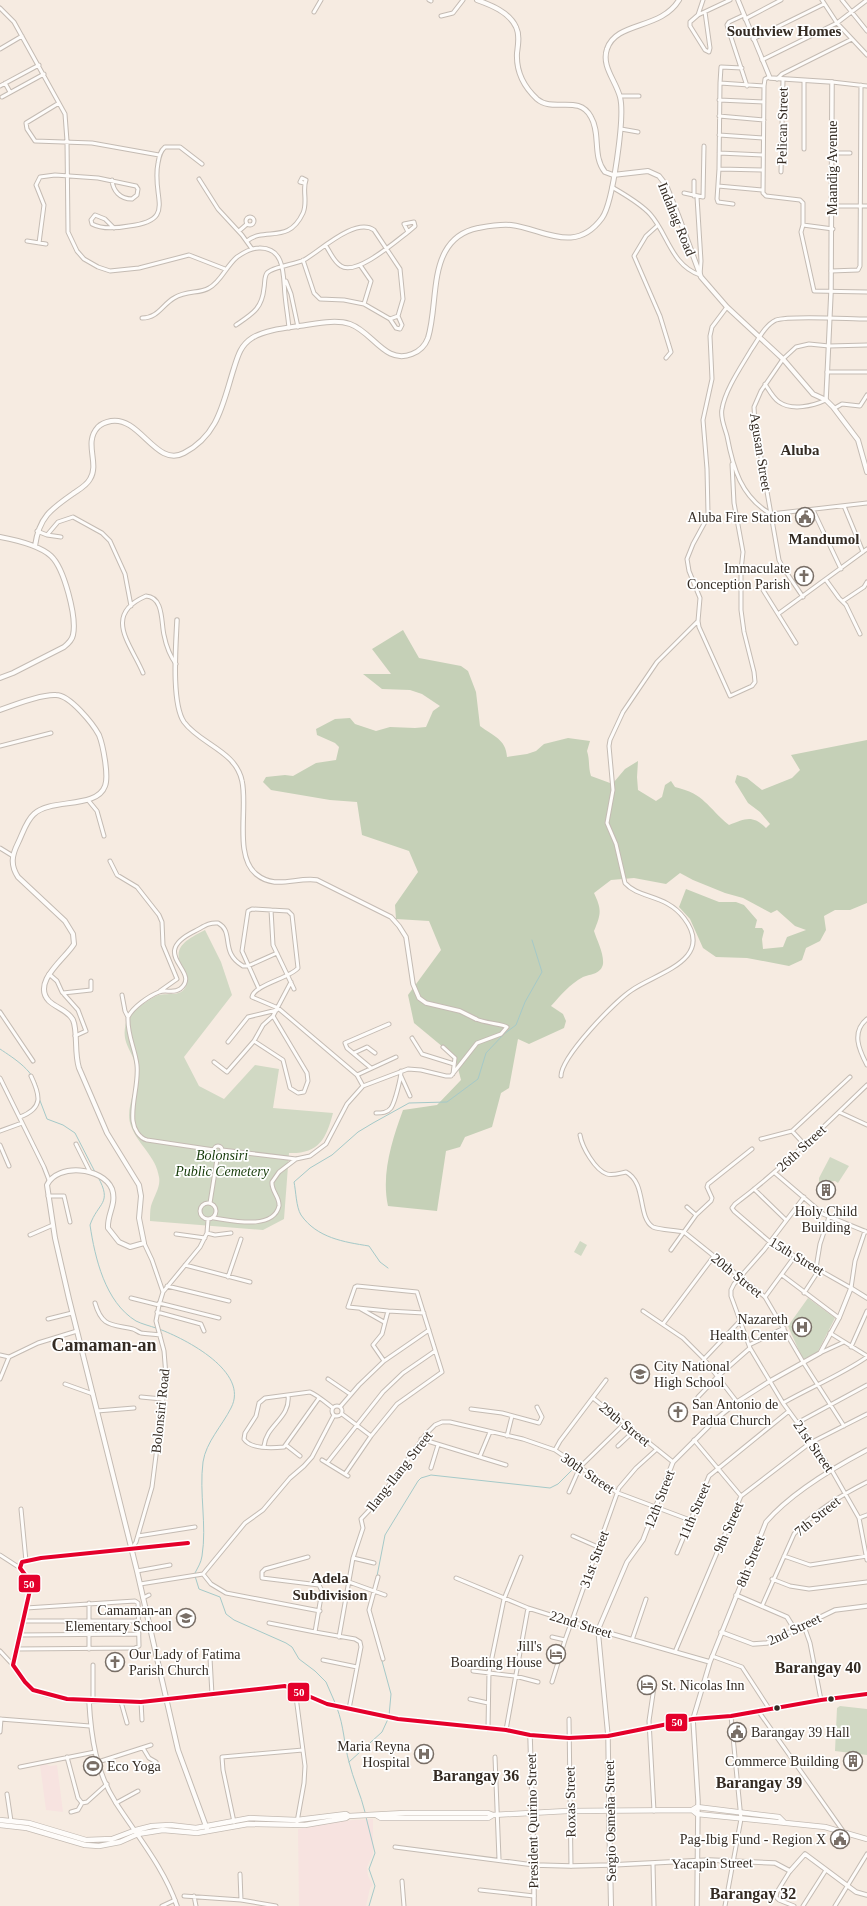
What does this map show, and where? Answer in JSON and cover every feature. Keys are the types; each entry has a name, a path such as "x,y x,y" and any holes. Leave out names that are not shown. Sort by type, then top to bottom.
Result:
{"main road":[{"path":"477,0 498,9 513,22 518,33 518,69 525,85 536,98 546,105 572,104 581,107 589,113 594,122 600,162 605,172 614,175"},
{"path":"35,546 37,531 47,514 91,479 93,468 91,442 94,432 98,426 112,421 123,421 162,452 172,456 182,454 204,439 213,428 243,345 259,334 289,328 331,323 350,324 368,335 387,353 401,357 413,354 425,345 428,338 442,259 450,245 458,236 474,229 498,225 512,226 552,237 574,238 589,230 603,217 609,204 621,130 622,109 620,96 605,60 606,51 611,40 622,32 661,18 675,7 679,0"},
{"name":"Indahag Road","path":"614,175 648,171 657,174 663,180 678,215 700,275 727,307 783,360 813,394 826,400 835,408 858,440 867,472"},
{"path":"0,537 35,546 52,557 59,569 70,599 73,626 73,636 68,644 59,650 0,678"},
{"path":"0,710 56,695 66,698 80,711 91,724 100,740 106,781 101,793 88,800 45,808 34,813 25,828 13,856 14,871 18,877 65,921 74,934 74,944 71,949 49,974 45,984 47,998 70,1016 73,1021 76,1058 101,1121 139,1185 141,1196 139,1218 144,1243 130,1247 119,1242 110,1233 107,1225 113,1204 113,1196 107,1180 93,1173 65,1172 49,1180 47,1185 52,1225 72,1313 137,1571 142,1599 168,1700 178,1750 207,1829"},
{"path":"0,1825 52,1833 99,1846 114,1844 137,1832 163,1825 207,1829 250,1818 297,1823 338,1814 346,1814 349,1816 370,1816 488,1813 495,1815 570,1811 692,1810 697,1807 779,1817 784,1822"},
{"path":"692,1810 697,1814 778,1823 784,1822 843,1831 867,1839"},
{"name":"Sergio Osmeña Street","path":"609,1811 611,1906"},
{"path":"0,1820 29,1823 52,1833"}],"street":[{"path":"314,12 321,0"},
{"path":"441,16 453,13 463,0"},
{"path":"698,15 703,0"},
{"path":"705,12 710,48 709,52 705,50 690,26 690,22 698,15 722,2 730,0"},
{"path":"738,0 769,77"},
{"path":"747,86 727,25 729,22 744,17 781,0"},
{"path":"842,0 867,31"},
{"path":"762,60 837,23 867,0"},
{"path":"754,39 823,2 837,23 867,55"},
{"path":"0,8 11,17 44,74 66,118 68,232 77,251 84,259 98,268 110,270 139,268 189,255 225,269"},
{"path":"863,26 867,22"},
{"path":"0,49 22,36"},
{"path":"777,79 782,74 852,39"},
{"path":"0,86 39,66"},
{"path":"733,204 717,201 721,67 742,68"},
{"path":"2,97 44,74"},
{"path":"769,77 783,80 832,82 867,86"},
{"path":"769,77 765,79 764,86 762,190 766,196 798,199 802,201 803,224 801,232 813,289 815,292 867,292"},
{"name":"Pelican Street","path":"781,172 783,80"},
{"path":"804,81 804,149"},
{"name":"Maandig Avenue","path":"826,400 831,319 833,229 832,82"},
{"path":"6,83 10,92"},
{"path":"720,83 764,86"},
{"path":"831,271 856,271 860,264 861,85"},
{"path":"620,96 639,96"},
{"path":"719,100 764,102"},
{"path":"59,103 28,120 26,126 35,141 67,141 101,144 160,155"},
{"path":"719,116 764,120"},
{"path":"621,130 638,132"},
{"path":"719,135 763,138"},
{"path":"114,228 99,216 94,215 91,220 92,224 96,226 114,228 144,224 151,221 158,215 160,209 156,182 160,155 165,147 175,145 188,152 202,164"},
{"path":"684,193 703,197 704,146"},
{"path":"719,153 763,155"},
{"path":"832,153 850,153"},
{"path":"719,169 762,170"},
{"path":"39,243 44,205 36,182 40,177 45,175 112,180 136,186 138,189 138,194 132,199 122,197 115,191 112,180"},
{"path":"199,179 218,209 239,231 252,249"},
{"path":"612,186 648,212 675,256 694,272 700,275 701,261 694,181"},
{"path":"247,241 264,234 284,232 291,228 303,213 305,204 304,183"},
{"path":"718,186 762,190"},
{"path":"833,206 867,206"},
{"path":"239,231 246,224"},
{"path":"803,224 833,229"},
{"path":"657,226 646,236 635,253 634,259 660,316 671,352 666,358"},
{"path":"236,325 251,314 262,302 266,273 303,260 346,232 369,227 374,230 401,273 403,299 398,316 402,325 400,329 396,328 390,319 364,304 340,299 324,300 316,296 303,260"},
{"path":"326,246 337,263 342,267 347,268 360,265 387,249 408,232"},
{"path":"27,241 46,244"},
{"path":"142,318 154,316 170,300 180,294 209,288 217,282 225,269 243,252 262,248 271,250 280,258 298,327"},
{"path":"360,265 371,281 364,304"},
{"path":"285,280 289,328"},
{"path":"286,301 292,300"},
{"path":"727,307 712,327 710,336 712,379 703,420 708,512 705,522 693,544 687,560 689,571 700,598 698,621 714,664 730,696 752,686 755,682 744,632 741,610 741,575 743,552 734,503 732,464 722,410 741,364 771,324 778,320 867,319"},
{"path":"287,312 294,311"},
{"path":"390,319 398,316"},
{"name":"Agusan Street","path":"803,597 780,563 754,414 756,401 765,384 783,360 792,349 799,345 867,345"},
{"path":"827,372 867,372"},
{"path":"765,384 778,401 786,404 813,405 826,400"},
{"path":"835,408 842,404 860,406 867,395"},
{"path":"732,464 746,493 758,506 771,514 867,504"},
{"path":"778,614 866,551 844,506"},
{"path":"813,510 841,569"},
{"path":"47,534 58,522 73,517 84,521 106,536 123,568 131,606"},
{"path":"37,531 61,537"},
{"path":"826,580 839,598 843,601 860,634"},
{"path":"843,601 864,587 867,582"},
{"path":"763,590 796,643"},
{"path":"143,673 126,639 121,624 122,618 131,606 146,596 154,599 161,611 164,636 176,664"},
{"path":"177,620 176,664 179,708 184,721 231,760 241,775 244,799 244,846 251,868 263,879 272,882 280,883 304,879 317,880 391,917 406,937 413,984 419,998 426,1003 460,1011 490,1024 503,1025 507,1027 502,1034 477,1044 453,1074 446,1076 416,1069 401,1071 363,1086 346,1104 326,1144 314,1154 296,1159 279,1172 272,1182 272,1191 279,1205 271,1216 264,1220 250,1222 214,1218 208,1220 202,1217 200,1211 203,1205 210,1203"},
{"path":"561,1076 565,1064 576,1047 621,999 639,985 678,966 688,953 693,942 692,930 678,911 664,900 637,891 625,883 616,844 607,821 613,790 609,746 617,722 662,655 698,621"},
{"path":"0,746 51,733"},
{"path":"88,800 97,811 104,836"},
{"path":"0,848 13,856"},
{"path":"110,861 117,875 137,887 161,920 163,945 177,979 135,1009 128,1017"},
{"path":"259,989 244,956 242,944 248,911 252,909 288,910 292,915 299,965 296,970 288,975 253,993 254,999 277,1009 356,1075 363,1086"},
{"path":"271,910 272,938 277,953 294,989"},
{"path":"160,991 168,992 178,990 186,981 185,973 174,956 175,947 180,939 212,923 221,924 225,930 231,956 242,966 248,966 277,953"},
{"path":"49,974 57,981 63,993 78,1010 86,1029 84,1033 74,1036"},
{"path":"63,993 91,990 91,981"},
{"path":"214,1062 227,1072 254,1041 263,1026 273,1016 291,982"},
{"path":"122,995 125,1011 128,1017 129,1036 137,1064 133,1121 139,1135 147,1140 214,1150 218,1154"},
{"path":"228,1042 248,1017 277,1009"},
{"path":"0,1012 33,1062"},
{"path":"254,1041 283,1060 290,1089 300,1094 304,1092 308,1081 307,1072 273,1016"},
{"path":"867,1019 861,1026 858,1035 859,1047 867,1065"},
{"path":"371,1068 346,1047 345,1043 389,1024"},
{"path":"412,1038 422,1054 454,1064"},
{"path":"354,1053 367,1047 375,1053"},
{"path":"443,1047 455,1058 453,1074"},
{"path":"356,1075 396,1057"},
{"path":"376,1113 383,1113 391,1108 401,1076 401,1071"},
{"path":"20,1117 35,1108 38,1102 38,1092 31,1076"},
{"path":"401,1076 410,1096"},
{"path":"761,1139 792,1131 850,1077"},
{"path":"0,1078 49,1180"},
{"name":"26th Street","path":"732,1208 735,1204 775,1173 806,1145 867,1085"},
{"path":"839,1112 867,1126"},
{"path":"0,1130 22,1122"},
{"path":"792,1131 806,1145"},
{"path":"580,1135 583,1145 596,1166 603,1172 609,1175 626,1172 630,1174 639,1188 645,1214 650,1224 654,1227 675,1229 684,1232"},
{"path":"76,1144 93,1173"},
{"path":"0,1145 9,1166"},
{"path":"214,1150 214,1147 218,1146 222,1150 296,1159"},
{"path":"671,1250 696,1215 712,1201 708,1184 752,1149"},
{"path":"210,1203 218,1154 222,1150"},
{"path":"775,1173 829,1217 866,1231 855,1261 851,1288 839,1318 820,1353"},
{"path":"754,1190 786,1220"},
{"path":"48,1196 64,1196 70,1222"},
{"name":"21st Street","path":"804,1197 770,1242 740,1277 732,1288 730,1294 739,1322 750,1346 783,1403 810,1443 831,1470 859,1518 867,1560"},
{"path":"210,1203 216,1209 214,1218"},
{"path":"687,1207 696,1215"},
{"name":"15th Street","path":"732,1208 770,1242 867,1298"},
{"path":"804,1293 817,1269 820,1244 829,1217"},
{"name":"Bolonsiri Road","path":"131,1550 138,1536 152,1487 166,1376 160,1334 157,1326 157,1312 162,1292 205,1238 208,1220"},
{"path":"30,1235 52,1225"},
{"name":"20th Street","path":"684,1232 765,1297 803,1362 844,1426"},
{"path":"207,1233 215,1235 232,1233"},
{"path":"176,1234 205,1238"},
{"path":"228,1277 241,1238"},
{"path":"144,1243 152,1260 162,1292"},
{"path":"663,1324 714,1256"},
{"path":"765,1297 795,1256"},
{"path":"185,1265 250,1282"},
{"path":"782,1275 839,1318"},
{"path":"167,1286 229,1301"},
{"path":"322,1460 346,1475 371,1436 397,1404 441,1373 424,1313 416,1292 357,1286 348,1307 424,1313"},
{"path":"131,1298 219,1318"},
{"path":"95,1303 99,1316 109,1324 134,1329 140,1333 148,1332 160,1334"},
{"path":"359,1308 384,1322"},
{"path":"384,1361 373,1345 382,1334 388,1311"},
{"path":"643,1311 683,1338 704,1359 737,1402"},
{"path":"851,1347 867,1311"},
{"path":"157,1312 202,1324 204,1331"},
{"path":"48,1319 72,1313"},
{"path":"704,1359 739,1322"},
{"path":"698,1397 750,1346 784,1328"},
{"path":"319,1398 286,1445 282,1447 254,1445 244,1439 245,1433 256,1416 259,1403 265,1398 310,1392 319,1398 333,1408 340,1407 350,1394 384,1361 429,1330"},
{"path":"0,1355 9,1357 38,1343 77,1331"},
{"path":"783,1403 850,1369 867,1356 830,1333"},
{"name":"12th Street","path":"608,1736 598,1630 627,1562 643,1540 673,1462 694,1440 737,1402 770,1380 844,1342"},
{"path":"327,1463 356,1425 390,1385 435,1351"},
{"path":"0,1379 9,1357"},
{"path":"328,1379 350,1394"},
{"path":"555,1450 560,1440 606,1380"},
{"path":"66,1384 92,1394"},
{"path":"797,1423 867,1385"},
{"path":"264,1446 266,1436 288,1408 288,1395"},
{"path":"141,1398 162,1399"},
{"name":"29th Street","path":"593,1398 673,1462"},
{"path":"340,1407 342,1414 371,1436"},
{"path":"471,1409 512,1416 539,1423 542,1417 537,1407"},
{"path":"97,1411 134,1408"},
{"path":"140,1584 202,1574 245,1523 263,1510 290,1478 312,1457 334,1415 333,1408"},
{"name":"11th Street","path":"677,1553 706,1482 719,1468 789,1411"},
{"path":"334,1415 339,1416 342,1414"},
{"name":"9th Street","path":"676,1652 741,1496 810,1443 867,1414"},
{"path":"508,1436 512,1416"},
{"name":"Ilang-Ilang Street","path":"339,1637 353,1558 363,1528 361,1522 362,1517 377,1502 421,1439 431,1428 442,1422 455,1422 555,1450"},
{"path":"570,1492 580,1466 625,1423"},
{"path":"618,1446 634,1431"},
{"path":"480,1456 490,1432"},
{"path":"421,1439 506,1465"},
{"path":"694,1440 741,1496"},
{"path":"286,1445 300,1456"},
{"path":"431,1468 438,1445"},
{"name":"31st Street","path":"552,1682 571,1622 623,1481 656,1449"},
{"name":"30th Street","path":"555,1450 618,1493 690,1520"},
{"name":"8th Street","path":"697,1906 697,1807 693,1718 712,1656 766,1522 775,1512 831,1470 867,1450"},
{"name":"7th Street","path":"762,1606 772,1579 784,1556 791,1538 800,1528 845,1493 867,1482"},
{"path":"21,1509 26,1561"},
{"path":"859,1518 867,1515"},
{"path":"138,1536 195,1527"},
{"path":"573,1536 598,1547"},
{"path":"20,1568 22,1562 26,1561 188,1543"},
{"path":"1,1555 20,1568 30,1585 30,1596 22,1621 13,1665"},
{"path":"488,1729 490,1672 504,1599 520,1556"},
{"path":"784,1556 810,1565 866,1556"},
{"path":"308,1558 266,1569 262,1572 261,1578 319,1585 322,1591 320,1611 315,1632"},
{"path":"353,1558 374,1563"},
{"path":"137,1571 170,1565"},
{"path":"202,1574 211,1584 226,1593 320,1611"},
{"path":"378,1577 369,1610 383,1659"},
{"name":"22nd Street","path":"456,1578 528,1608 710,1662"},
{"path":"772,1579 790,1586 809,1589 867,1582"},
{"path":"349,1582 385,1595"},
{"path":"142,1599 149,1595"},
{"path":"736,1596 788,1617 795,1630"},
{"path":"632,1640 646,1598"},
{"path":"16,1649 138,1647 138,1603 135,1601 26,1608"},
{"path":"89,1603 89,1649"},
{"name":"2nd Street","path":"721,1632 757,1644 767,1643 835,1610 867,1606"},
{"path":"506,1730 514,1676 528,1608"},
{"path":"22,1621 139,1621"},
{"path":"269,1623 355,1639 360,1642 361,1647 349,1709"},
{"path":"804,1626 810,1643 821,1700"},
{"path":"19,1635 139,1634"},
{"path":"552,1637 565,1640"},
{"path":"0,1651 33,1690 67,1699 141,1702 280,1686 294,1689 322,1703 393,1718 506,1730 530,1736 569,1738 608,1736 693,1718 731,1716 821,1700 867,1694"},
{"path":"712,1656 742,1667 770,1710"},
{"path":"210,1658 212,1695"},
{"path":"323,1660 357,1667"},
{"path":"93,1665 90,1726 94,1752 116,1802 137,1832 164,1876 177,1906"},
{"path":"473,1672 490,1672 538,1682"},
{"path":"654,1687 649,1716 654,1811"},
{"path":"294,1689 305,1775 297,1823"},
{"path":"470,1699 488,1703"},
{"path":"121,1702 127,1723"},
{"path":"141,1702 142,1720"},
{"path":"759,1712 843,1831"},
{"path":"725,1906 741,1819 731,1716"},
{"path":"0,1732 0,1719 90,1726"},
{"name":"Roxas Street","path":"569,1719 571,1866"},
{"name":"President Quirino Street","path":"530,1736 533,1812 534,1906"},
{"name":"Sergio Osmeña Street","path":"608,1736 609,1811"},
{"path":"98,1762 151,1745"},
{"path":"143,1748 149,1758 156,1762"},
{"path":"234,1823 222,1770 222,1757 303,1750"},
{"path":"20,1767 94,1752"},
{"path":"67,1757 79,1800 82,1804"},
{"path":"495,1757 495,1815 499,1859"},
{"path":"72,1812 78,1810 82,1804 87,1802 107,1784"},
{"path":"116,1802 138,1791"},
{"path":"7,1794 11,1821"},
{"path":"395,1847 534,1864"},
{"path":"794,1906 779,1900 776,1897 777,1892 790,1871 805,1854 856,1892 867,1895"},
{"path":"842,1906 836,1904 867,1854"},
{"name":"Yacapin Street","path":"534,1864 571,1866 733,1861 775,1863 790,1871"},
{"path":"652,1864 654,1906"},
{"path":"804,1906 826,1870"},
{"path":"240,1874 241,1900"},
{"path":"402,1881 404,1906"},
{"path":"480,1890 534,1896"},
{"path":"184,1896 241,1900 276,1906"},
{"path":"194,1896 196,1906"},
{"path":"162,1906 175,1900"}],"shaded area":[{"path":"46,1764 50,1766 57,1765 63,1812 46,1810 40,1765"},
{"path":"373,1819 373,1854 367,1867 368,1876 373,1885 370,1888 366,1906 299,1906 298,1829 338,1821"}],"green space":[{"path":"403,630 419,658 461,666 468,671 476,692 480,726 498,738 504,746 507,757 527,754 536,751 544,744 568,738 590,741 587,751 591,776 610,783 614,782 625,769 638,761 638,790 656,801 662,797 665,785 671,781 675,787 693,793 699,797 729,825 748,819 757,821 766,828 770,824 760,812 748,803 735,782 737,775 747,778 762,790 792,778 800,770 791,755 867,740 867,903 850,910 835,910 824,916 826,930 820,941 806,948 802,960 789,966 747,958 716,957 703,948 690,919 679,907 686,889 719,902 736,902 744,905 757,920 755,928 762,928 764,931 762,939 763,949 783,947 787,937 806,930 795,926 777,910 771,913 743,898 725,893 680,873 666,884 634,878 611,880 594,893 600,912 594,931 603,960 602,967 598,972 583,977 574,983 551,1006 563,1014 566,1021 564,1028 529,1044 518,1039 509,1088 501,1093 492,1127 465,1137 460,1147 446,1151 437,1211 388,1206 386,1194 389,1157 403,1110 437,1105 461,1080 455,1057 414,1023 408,995 441,950 429,921 396,919 395,905 418,872 409,851 362,835 357,802 330,800 271,790 263,782 266,777 285,775 293,776 316,763 336,760 339,747 335,743 317,735 316,729 335,719 350,718 355,724 376,731 390,727 426,727 433,711 440,706 422,694 410,690 382,689 363,674 391,674 372,649"},
{"name":"Bolonsiri Public Cemetery","path":"205,930 221,962 232,995 184,1057 199,1086 224,1099 255,1065 279,1069 273,1108 333,1113 324,1138 319,1144 307,1151 289,1153 284,1219 263,1230 150,1221 152,1202 158,1188 159,1177 151,1157 134,1133 129,1119 130,1105 136,1083 136,1069 125,1039 125,1025 128,1016 156,996 179,993 185,988 187,977 180,961 180,949 187,940"},
{"path":"830,1157 849,1166 838,1183 835,1181 819,1184 819,1178"},
{"path":"580,1241 587,1245 581,1256 574,1252"},
{"path":"808,1298 835,1318 817,1353 803,1360 788,1326"},
{"path":"840,1706 867,1709 867,1755 835,1751 837,1708"}],"waterway":[{"path":"388,1268 380,1262 369,1246 332,1238 323,1234 307,1223 299,1212 294,1182 310,1168 332,1155 358,1132 373,1123 409,1103 447,1102 478,1079 486,1053 504,1034 516,1025 525,1002 542,972 532,940"},
{"path":"0,1049 29,1072 38,1091"},
{"path":"39,1098 47,1119 63,1125 75,1133 95,1172"},
{"path":"98,1177 102,1186 104,1198 90,1225 95,1251 103,1278 116,1303 125,1313 136,1321 156,1328"},
{"path":"159,1329 184,1340 212,1359 224,1370 232,1382 234,1395 231,1408 207,1448 203,1462 202,1485 204,1533 201,1561 195,1573"},
{"path":"377,1576 385,1535 421,1478 431,1475 550,1488 558,1484 575,1467"},
{"path":"195,1576 199,1589 220,1597 226,1614 234,1620 292,1647 299,1659 315,1671 326,1682 336,1705"},
{"path":"382,1661 391,1694 389,1716"},
{"path":"337,1708 347,1755 365,1812"},
{"path":"349,1762 382,1732 388,1719"},
{"path":"366,1817 375,1853 369,1869 375,1886 369,1906"}],"transit line":[{"name":"50","path":"188,1543 41,1558 22,1562 20,1568 29,1580 30,1590 13,1665 25,1682 33,1690 67,1699 141,1702 285,1686 327,1704 398,1719 506,1730 530,1735 569,1738 608,1736 693,1719 731,1716 821,1700 867,1694"}],"place":[{"name":"Aluba Fire Station","path":"805,517"},
{"name":"Immaculate Conception Parish","path":"804,576"},
{"name":"Holy Child Building","path":"826,1190"},
{"name":"Nazareth Health Center","path":"802,1327"},
{"name":"City National High School","path":"640,1374"},
{"name":"San Antonio de Padua Church","path":"678,1412"},
{"name":"Camaman-an Elementary School","path":"186,1618"},
{"name":"Jill's Boarding House","path":"556,1654"},
{"name":"Our Lady of Fatima Parish Church","path":"115,1662"},
{"name":"St. Nicolas Inn","path":"647,1685"},
{"name":"Barangay 39 Hall","path":"737,1732"},
{"name":"Maria Reyna Hospital","path":"424,1754"},
{"name":"Commerce Building","path":"853,1761"},
{"name":"Eco Yoga","path":"93,1766"},
{"name":"Pag-Ibig Fund - Region X","path":"840,1839"}],"district":[{"name":"Southview Homes","path":"784,31"},
{"name":"Aluba","path":"800,450"},
{"name":"Mandumol","path":"824,539"},
{"name":"Camaman-an","path":"104,1345"},
{"name":"Adela Subdivision","path":"330,1586"},
{"name":"Barangay 40","path":"818,1667"},
{"name":"Barangay 36","path":"476,1775"},
{"name":"Barangay 39","path":"759,1782"},
{"name":"Barangay 32","path":"753,1893"}]}
